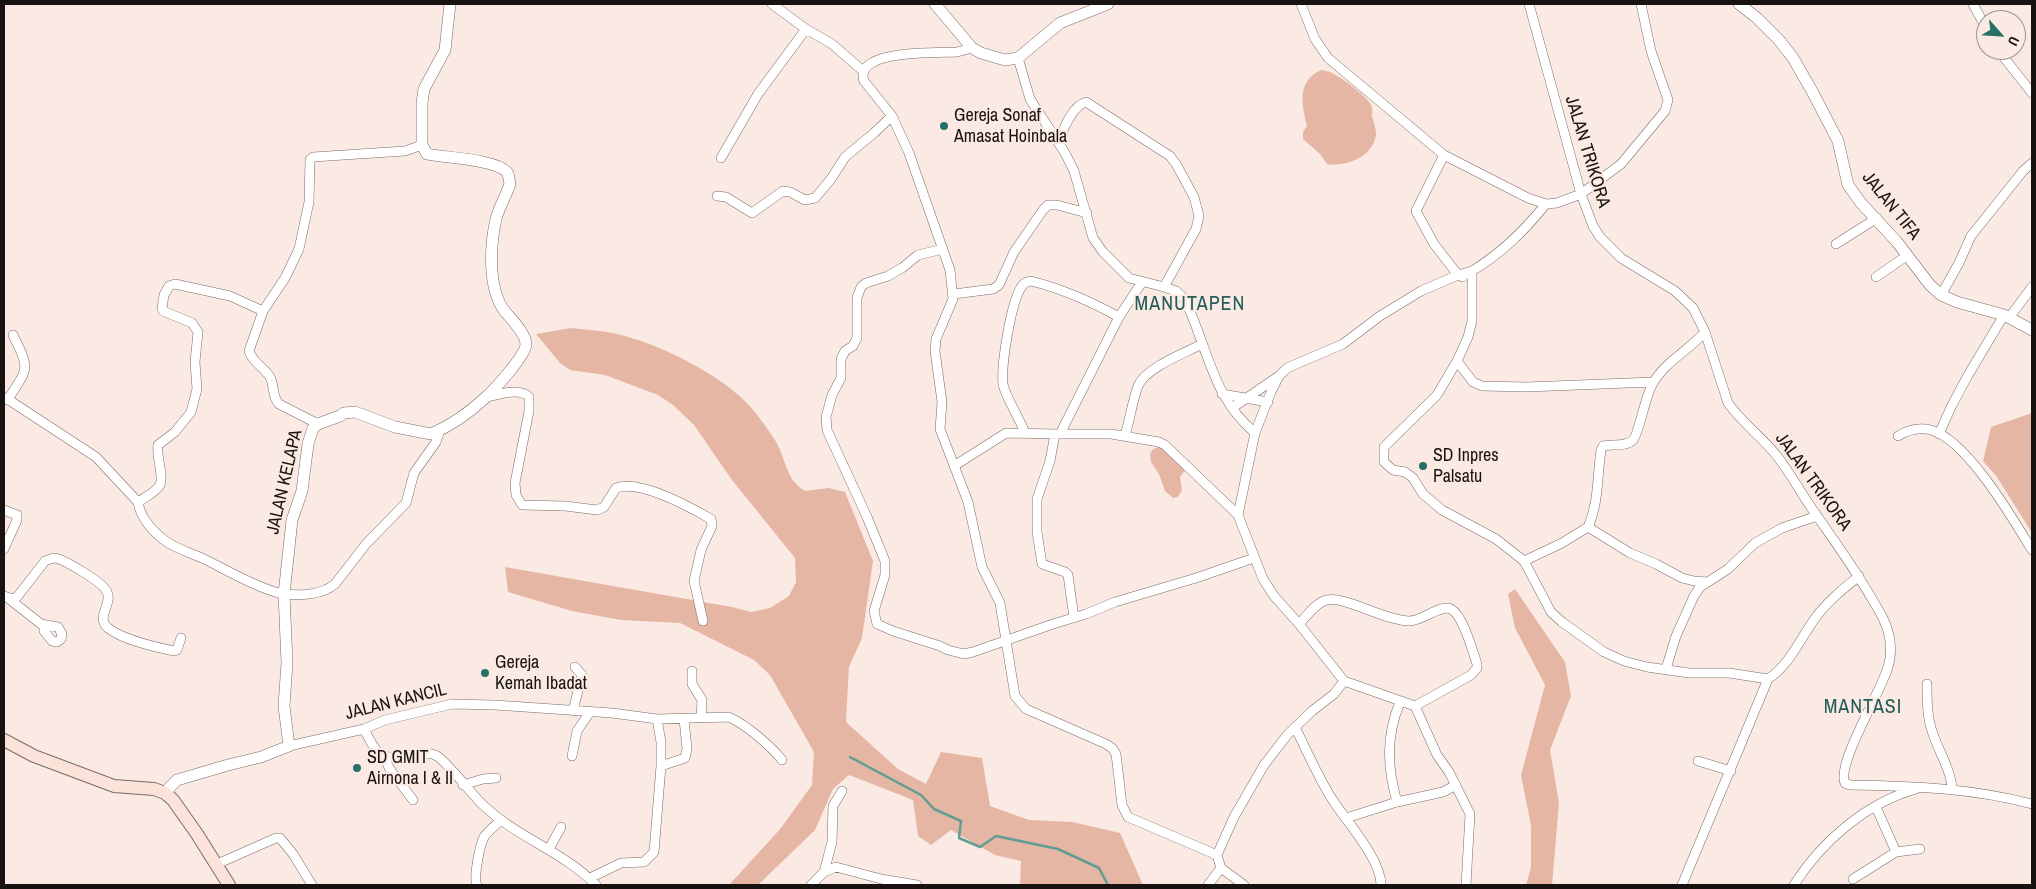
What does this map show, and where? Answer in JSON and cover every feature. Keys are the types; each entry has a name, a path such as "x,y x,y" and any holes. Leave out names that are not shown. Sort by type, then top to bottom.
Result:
{"main road":[{"path":"4,740 34,756 114,786 154,789 167,795 180,809 229,885"}],"street":[{"path":"13,335 26,364 23,377 6,399 96,457 138,502 144,518 168,542 264,587 284,594 316,594 329,589 366,544 406,503 414,473 436,442 440,430 486,397 519,361 526,344 525,338 502,308 493,289 494,228 510,184 507,172 480,161 427,154 422,145 424,89 443,55 450,4"},
{"path":"772,4 806,29 832,44 863,71"},
{"path":"935,4 972,48 994,58 1005,60 1018,58 1054,27 1108,4"},
{"path":"1302,4 1315,39 1328,58 1444,155 1528,198 1546,204 1557,203 1581,194 1621,164 1661,116 1667,105 1666,95 1651,51 1641,4"},
{"name":"JALAN TRIKORA","path":"1529,4 1581,194 1593,226 1609,248 1621,258 1660,281 1681,296 1693,308 1704,332 1728,403 1735,413 1779,458 1859,576 1884,619 1890,638 1891,654 1885,677 1854,740 1843,780 1850,785 1926,786 1952,789 2006,797 2032,804"},
{"name":"JALAN TIFA","path":"1739,4 1757,18 1779,40 1793,58 1838,142 1848,185 1861,203 1877,218 1908,255 1930,285 1941,295 1967,306 2007,316 2032,330"},
{"path":"721,158 758,94 806,29"},
{"path":"972,48 959,52 890,56 868,64 863,71 864,81 892,116 909,154 950,270 954,294 950,307 937,333 935,351 941,390 940,429 968,502 982,567 1000,603 1014,692 1021,705 1048,720 1093,737 1114,750 1120,796 1125,814 1134,820 1217,854"},
{"path":"1018,58 1030,99 1074,171 1093,238 1103,252 1129,278 1176,290 1184,298 1213,376 1222,394 1241,420 1255,433"},
{"path":"2006,60 2032,93"},
{"path":"1058,142 1072,115 1078,107 1086,102 1170,156 1176,164 1194,197 1197,205 1198,221 1193,236 1164,287"},
{"path":"717,196 726,197 752,213 783,191 790,192 805,200 815,198 831,179 845,157 892,116"},
{"path":"318,424 279,404 275,399 270,377 249,353 251,341 263,311 285,278 299,249 309,202 311,158 405,151 422,145"},
{"path":"1444,155 1416,211 1434,244 1458,274"},
{"path":"1941,295 1959,263 1971,236 2023,171 2032,163"},
{"path":"1232,408 1279,376 1287,368 1343,344 1380,316 1434,285 1458,274 1471,276 1511,242 1546,204"},
{"path":"954,294 993,289 999,285 1014,252 1048,205 1057,205 1087,214"},
{"path":"1836,244 1877,218"},
{"path":"943,249 918,255 888,276 866,283 861,287 857,298 857,338 853,346 845,351 841,359 841,378 832,395 826,417 826,426 884,561 885,575 874,611 877,624 964,654 1074,618 1114,602 1204,576 1254,558"},
{"path":"1876,277 1908,255"},
{"path":"1471,276 1472,321 1468,337 1457,361 1437,395 1384,447 1384,462 1393,470 1405,472 1413,478 1423,494 1442,510 1496,540 1524,561 1552,612 1562,622 1604,652 1636,664 1689,673 1729,674 1768,679"},
{"path":"1025,433 1005,390 1003,379 1012,315 1021,287 1026,282 1031,281 1062,289 1082,297 1119,317"},
{"path":"1074,618 1068,575 1066,572 1042,564 1037,532 1037,499 1057,434 1119,317 1142,282"},
{"path":"138,502 160,485 158,444 175,432 191,412 197,388 195,362 198,332 192,323 163,311 164,296 169,286 174,284 230,296 263,311"},
{"path":"1939,434 1963,384 2007,316 2032,287"},
{"path":"1524,561 1588,528 1597,496 1601,450 1603,446 1627,444 1632,441 1636,435 1643,404 1653,382 1668,365 1704,332"},
{"path":"1125,436 1138,387 1142,380 1163,364 1202,344"},
{"path":"1457,361 1473,382 1482,386 1527,387 1653,382"},
{"path":"1238,515 1255,433 1279,376"},
{"path":"486,397 517,392 525,393 529,396 529,411 515,483 516,495 522,505 565,506 597,510 604,507 616,488 626,487 665,496 688,506 711,520 712,526 701,550 694,581 703,621"},
{"path":"1222,394 1268,402"},
{"name":"JALAN KELAPA","path":"289,746 284,706 287,663 284,594 292,520 304,483 308,444 313,428 344,413 355,412 424,434 431,434 440,430"},
{"path":"1898,436 1907,431 1920,429 1939,434 1956,446 1990,487 2032,550"},
{"path":"954,466 1001,435 1012,432 1102,433 1154,440 1165,445 1238,515 1254,558 1274,596 1344,682 1415,706 1471,675 1477,668 1460,618 1454,611 1443,608 1418,620 1404,621 1389,618 1342,602 1327,600 1298,624"},
{"path":"4,510 13,512 16,515 16,520 4,549"},
{"path":"1666,669 1676,636 1694,596 1700,588 1728,569 1755,543 1782,528 1817,516"},
{"path":"1588,528 1630,553 1682,578 1694,582 1707,582"},
{"path":"6,597 17,597 45,561 57,559 100,583 107,591 109,599 103,618 105,624 111,629 139,643 174,652 178,650 181,638"},
{"path":"1682,885 1731,771 1740,742 1768,679 1783,666 1825,606 1859,576"},
{"path":"6,597 44,626"},
{"path":"573,711 582,675 575,667"},
{"path":"692,671 692,684 702,700 701,718"},
{"path":"1244,885 1221,868 1217,854 1234,817 1264,765 1295,727 1334,694 1344,682"},
{"path":"1927,684 1931,728 1948,771 1952,789"},
{"path":"1397,802 1391,778 1388,752 1391,726 1400,702"},
{"name":"JALAN KANCIL","path":"167,795 169,788 177,780 228,764 262,757 289,746 364,729 385,720 452,704 495,705 657,719 729,717 739,721 774,749 782,760"},
{"path":"1415,706 1437,755 1449,772 1470,814 1466,885"},
{"path":"572,756 577,731 590,712"},
{"path":"383,756 394,757 422,753 437,756 463,785 501,820 537,844 566,859 593,882 621,863 644,862 653,853 661,766 661,742 657,719"},
{"path":"661,766 685,758 687,749 684,719"},
{"path":"1295,727 1332,799 1379,871 1381,885"},
{"path":"364,729 379,754 383,756 391,771 413,800"},
{"path":"1698,761 1731,771"},
{"path":"463,785 483,779 496,778"},
{"path":"1346,818 1397,802 1443,792 1456,785"},
{"path":"1794,885 1812,861 1849,824 1897,795 1926,786"},
{"path":"824,872 832,842 833,806 842,791"},
{"path":"1876,807 1896,852"},
{"path":"477,885 475,882 476,874 483,839 501,820"},
{"path":"549,849 561,827"},
{"path":"217,864 280,838 293,854 312,885"},
{"path":"1853,879 1896,852 1920,849"},
{"path":"811,885 824,872 839,867 873,877 917,885"},
{"path":"1208,885 1221,868"}],"shaded area":[{"path":"1321,70 1331,72 1348,83 1365,97 1372,106 1372,116 1376,132 1374,143 1364,155 1350,162 1334,165 1327,164 1320,154 1303,139 1303,132 1307,126 1303,102 1304,87 1313,75"},
{"path":"571,328 621,335 690,362 732,390 756,413 777,444 789,473 798,486 805,491 829,488 845,492 873,561 862,638 849,667 846,722 898,769 926,784 941,752 982,758 990,806 1029,820 1072,822 1120,833 1143,885 1020,885 1021,861 995,855 951,830 931,845 918,836 913,800 849,775 833,789 815,830 758,885 729,885 781,828 812,785 814,752 770,675 754,660 680,623 621,620 572,611 508,592 505,567 751,612 770,608 789,596 796,582 795,558 732,480 694,425 673,405 658,395 605,375 570,370 560,363 536,334"},
{"path":"2032,413 2032,533 1997,477 1983,461 1991,427"},
{"path":"1164,448 1186,469 1180,477 1182,490 1178,497 1173,498 1165,491 1159,474 1151,462 1150,454 1153,449"},
{"path":"1515,589 1565,662 1571,696 1550,750 1559,803 1552,885 1526,885 1531,867 1531,826 1521,775 1545,685 1515,628 1508,594"}],"waterway":[{"path":"850,757 921,795 934,809 961,821 959,838 980,847 996,836 1058,849 1099,868 1108,885"}],"place":[{"name":"Gereja Sonaf Amasat Hoinbala","path":"944,126"},
{"name":"SD Inpres Palsatu","path":"1423,466"},
{"name":"Gereja Kemah Ibadat","path":"485,673"},
{"name":"SD GMIT Airnona I & II","path":"357,768"}],"district":[{"name":"MANUTAPEN","path":"1190,305"},
{"name":"MANTASI","path":"1863,708"}]}
